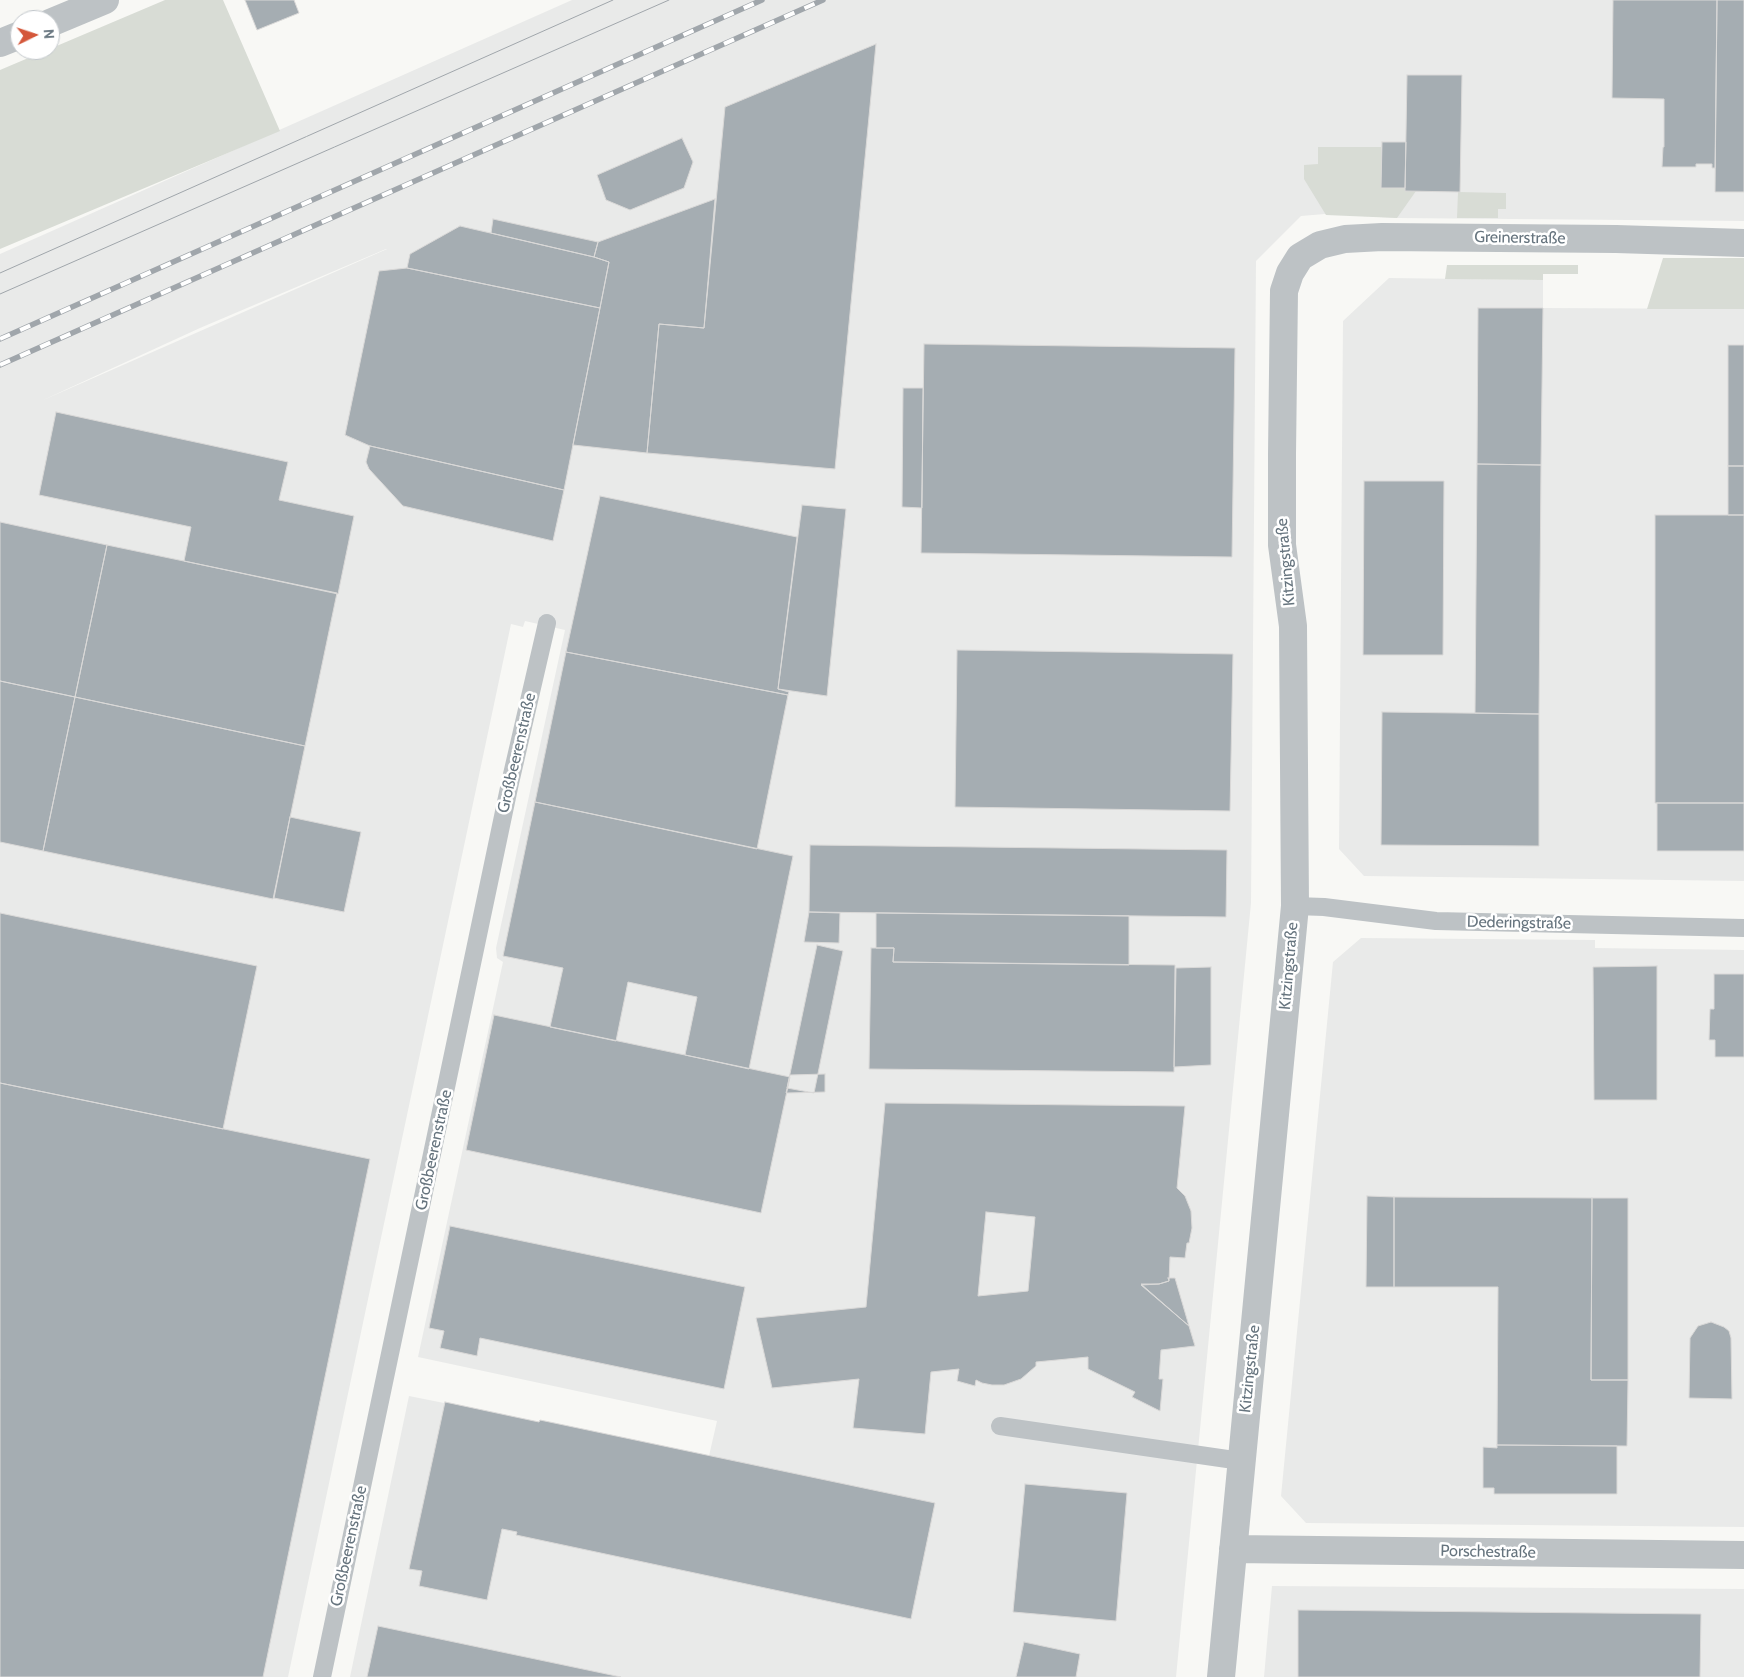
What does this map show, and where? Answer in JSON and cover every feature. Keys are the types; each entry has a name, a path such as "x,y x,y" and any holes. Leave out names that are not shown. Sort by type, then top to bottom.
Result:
{"street":[{"path":"60,19 105,0"},
{"name":"Greinerstraße","path":"1300,257 1320,245 1345,239 1382,237 1744,242"},
{"name":"Kitzingstraße","path":"1221,1677 1295,906 1293,626 1282,545 1282,454 1284,291 1290,272 1300,257"},
{"name":"Porschestraße","path":"1233,1549 1744,1555"}],"lane":[{"name":"Großbeerenstraße","path":"322,1677 508,792 547,623"},
{"name":"Dederingstraße","path":"1295,906 1324,907 1436,921 1744,928"},
{"path":"1000,1426 1241,1461"}],"shaded area":[{"path":"165,0 223,0 280,131 0,249 0,70 24,60 60,60 60,45"},
{"path":"572,0 1744,0 1744,221 1397,218 1325,214 1301,216 1256,261 1251,903 1176,1677 350,1677 409,1396 539,1422 540,1420 709,1456 717,1421 418,1357 503,962 497,958 496,948 565,630 525,621 523,627 511,624 288,1677 0,1677 0,254","holes":["387,249 41,401 200,328"]},
{"path":"1318,147 1381,147 1381,188 1405,188 1406,191 1416,191 1397,218 1326,215 1304,179 1304,165 1318,164"},
{"path":"1458,192 1506,193 1506,209 1498,209 1498,218 1457,218"},
{"path":"1663,258 1744,258 1744,309 1647,309"},
{"path":"1447,265 1578,265 1578,274 1543,274 1543,280 1445,279"},
{"path":"1389,278 1543,280 1543,308 1744,309 1744,881 1364,876 1339,849 1343,321"},
{"path":"1361,938 1595,940 1595,948 1744,950 1744,1527 1306,1523 1281,1496 1333,962"},
{"path":"1272,1586 1744,1589 1744,1677 1264,1677"}],"building":[{"path":"245,0 294,0 299,13 257,30"},
{"path":"1613,0 1717,0 1715,168 1712,168 1712,164 1696,164 1696,167 1662,167 1664,99 1612,98"},
{"path":"1717,0 1744,0 1744,192 1715,192"},
{"path":"876,44 835,469 647,453 659,324 704,328 725,107"},
{"path":"1407,75 1462,75 1460,192 1405,191"},
{"path":"682,138 693,162 684,188 630,210 606,200 597,175"},
{"path":"1382,142 1406,142 1405,188 1381,188"},
{"path":"715,199 704,328 659,324 647,453 573,445 609,262 594,257 598,242"},
{"path":"493,219 598,242 594,257 491,233"},
{"path":"460,226 609,262 600,308 407,268 410,254"},
{"path":"407,268 600,308 564,490 370,446 345,435 379,271"},
{"path":"1478,308 1543,308 1541,465 1477,464"},
{"path":"924,344 1235,348 1232,557 921,553"},
{"path":"1728,345 1744,345 1744,466 1728,466"},
{"path":"903,388 923,388 922,508 902,507"},
{"path":"56,412 288,462 279,500 354,516 338,594 184,561 191,527 39,495"},
{"path":"370,446 564,490 553,541 403,506 369,469 366,462"},
{"path":"1477,464 1541,465 1539,714 1475,713"},
{"path":"1728,466 1744,466 1744,515 1728,515"},
{"path":"1364,481 1444,481 1443,655 1363,655"},
{"path":"600,496 797,537 778,689 789,692 788,695 566,652"},
{"path":"802,505 846,509 827,696 778,689"},
{"path":"1655,515 1744,515 1744,803 1655,803"},
{"path":"0,522 107,545 75,697 0,681"},
{"path":"107,545 337,593 305,746 75,697"},
{"path":"957,650 1233,654 1230,811 955,807"},
{"path":"566,652 788,695 757,849 535,802"},
{"path":"0,681 75,697 43,851 0,842"},
{"path":"75,697 305,746 273,899 43,851"},
{"path":"1382,712 1539,714 1539,846 1381,845"},
{"path":"535,802 793,856 749,1069 685,1055 697,997 628,982 616,1041 550,1027 563,968 503,956"},
{"path":"1657,803 1744,803 1744,851 1657,851"},
{"path":"290,817 361,832 344,912 274,898"},
{"path":"810,845 1227,850 1226,917 809,912"},
{"path":"809,912 840,913 839,943 804,942"},
{"path":"0,913 257,966 223,1129 0,1083"},
{"path":"876,913 1129,916 1129,965 893,962 894,948 876,948"},
{"path":"817,945 843,951 814,1093 787,1088"},
{"path":"871,948 894,948 893,962 1175,965 1174,1072 869,1069"},
{"path":"1657,966 1657,1100 1594,1100 1593,967"},
{"path":"1211,967 1211,1065 1174,1067 1176,968"},
{"path":"1714,974 1744,974 1744,1057 1715,1057 1715,1040 1709,1040 1710,1009 1714,1009"},
{"path":"494,1015 790,1077 761,1213 466,1150"},
{"path":"825,1074 825,1092 786,1093 790,1075"},
{"path":"0,1083 370,1159 263,1677 0,1677"},
{"path":"885,1103 1185,1106 1177,1188 1185,1196 1191,1211 1192,1228 1189,1243 1187,1243 1185,1258 1170,1257 1169,1281 1159,1284 1141,1284 1189,1326 1195,1346 1161,1350 1159,1379 1163,1379 1160,1411 1132,1397 1135,1392 1088,1369 1088,1357 1036,1362 1036,1366 1021,1379 1004,1385 992,1385 976,1380 975,1386 957,1381 959,1369 931,1372 925,1434 853,1428 859,1379 772,1388 756,1318 866,1307","holes":["986,1212 1035,1217 1028,1291 978,1296"]},
{"path":"1367,1196 1394,1197 1394,1287 1366,1287"},
{"path":"1394,1197 1592,1198 1591,1380 1628,1380 1627,1446 1497,1445 1498,1287 1394,1287"},
{"path":"1592,1198 1628,1198 1628,1380 1591,1380"},
{"path":"450,1226 745,1287 724,1389 480,1338 477,1356 440,1348 444,1331 429,1328"},
{"path":"1168,1278 1175,1278 1189,1326 1141,1285 1159,1284 1169,1281"},
{"path":"1711,1322 1729,1331 1731,1338 1732,1399 1689,1398 1690,1338 1698,1326"},
{"path":"445,1402 539,1422 540,1420 935,1503 911,1619 516,1535 517,1532 502,1529 487,1600 419,1586 422,1571 409,1569"},
{"path":"1497,1445 1617,1446 1617,1494 1494,1494 1494,1488 1483,1488 1483,1447 1497,1448"},
{"path":"1025,1484 1127,1493 1116,1621 1013,1612"},
{"path":"1298,1610 1701,1614 1700,1677 1298,1677"},
{"path":"378,1626 621,1677 367,1677"},
{"path":"1024,1642 1080,1654 1076,1677 1016,1677"}],"tram line":[{"path":"0,273 613,0"},
{"path":"0,294 669,0"}],"railway":[{"path":"0,339 762,0"},
{"path":"0,365 823,0"}]}
